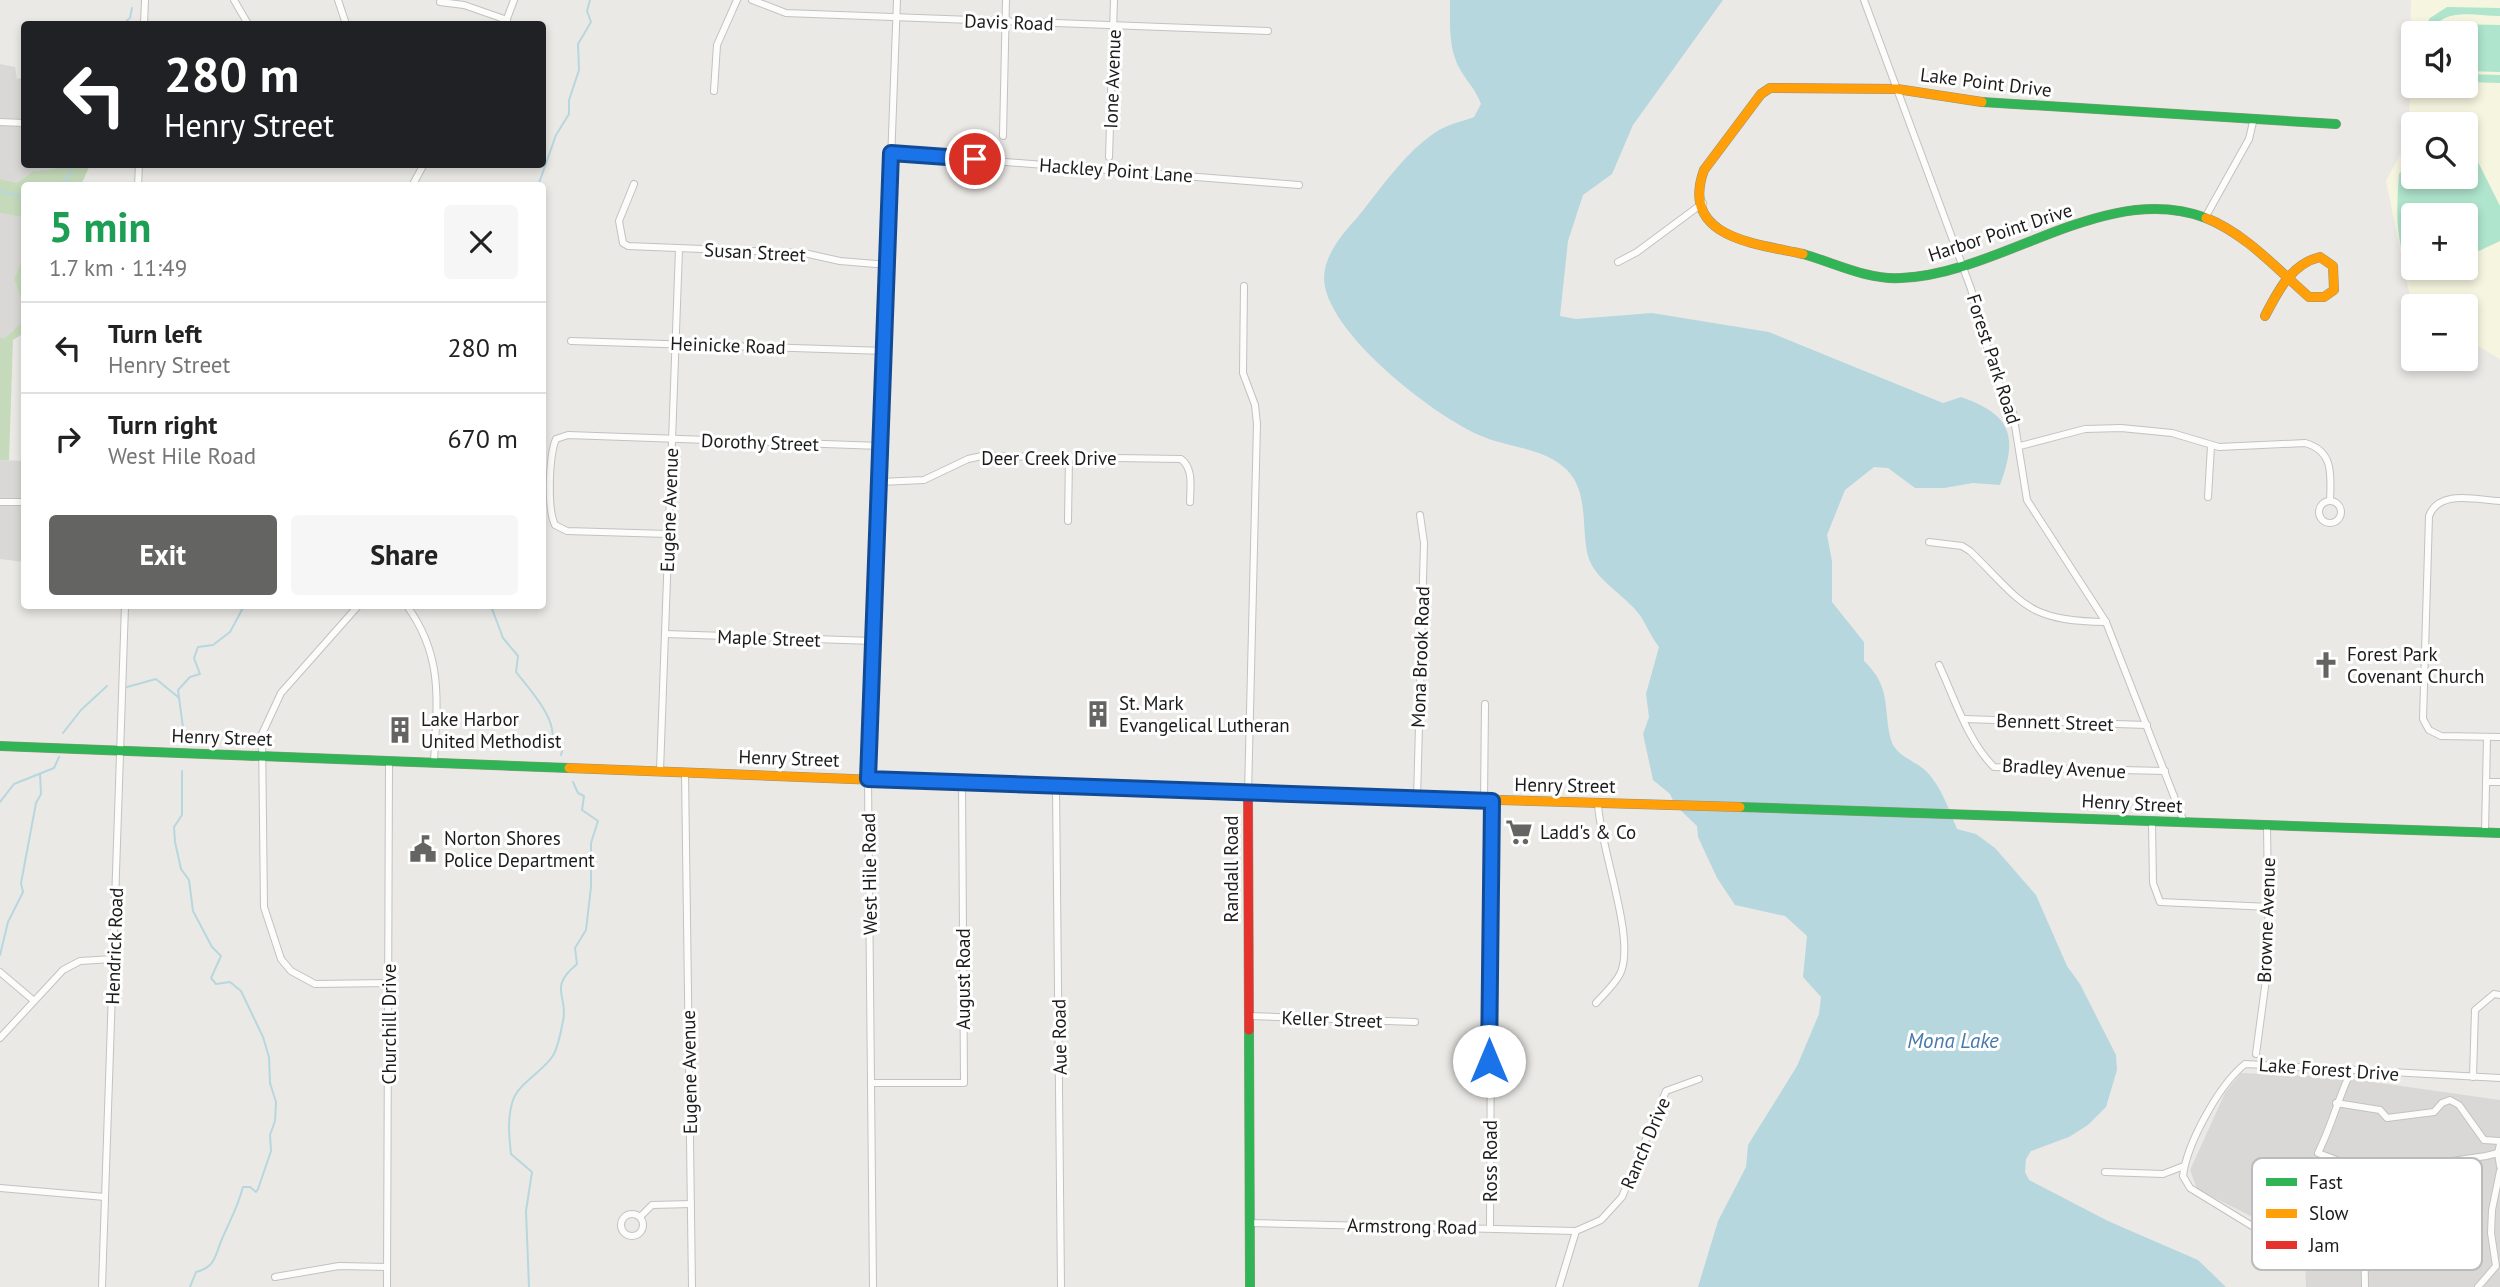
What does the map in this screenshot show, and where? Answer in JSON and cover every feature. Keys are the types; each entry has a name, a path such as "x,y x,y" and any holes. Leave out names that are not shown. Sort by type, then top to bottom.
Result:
{"street":[{"path":"144,21 145,0"},
{"path":"234,0 246,21"},
{"path":"338,0 345,21"},
{"path":"506,21 514,0"},
{"path":"714,92 717,45 737,0"},
{"name":"Davis Road","path":"752,0 778,13 1268,31"},
{"name":"West Hile Road","path":"873,1287 868,779 897,0"},
{"path":"1003,136 1006,0"},
{"name":"Ione Avenue","path":"1109,158 1114,0"},
{"name":"Forest Park Road","path":"1864,0 1963,266 1994,372 2013,413 2027,500 2106,622 2184,823"},
{"path":"440,2 464,5 504,21"},
{"name":"Lake Point Drive","path":"1703,203 1704,170 1761,94 1770,88 1897,89 2008,106 2254,117 2336,124"},
{"path":"2254,117 2249,139 2206,216 2259,252 2289,278 2309,297 2324,297 2334,290 2337,273 2327,260 2311,258 2289,278 2265,316"},
{"path":"0,122 21,123"},
{"name":"Hackley Point Lane","path":"891,153 1299,185"},
{"name":"Susan Street","path":"634,184 619,221 622,243 628,246 804,253 841,261 888,265"},
{"path":"1618,262 1637,252 1703,203"},
{"name":"Harbor Point Drive","path":"1703,203 1710,222 1732,239 1816,258 1878,279 1912,278 1963,266 2035,237 2143,208 2168,208 2206,216"},
{"name":"Eugene Avenue","path":"660,771 679,249"},
{"name":"Randall Road","path":"1244,286 1242,373 1255,405 1257,424 1248,794 1250,1287"},
{"name":"Heinicke Road","path":"571,341 886,351"},
{"path":"2020,446 2085,429 2121,428 2172,433 2211,446 2292,443 2317,447 2330,466 2330,501"},
{"name":"Dorothy Street","path":"668,534 567,531 555,525 551,512 551,462 556,439 568,435 881,446"},
{"path":"2208,497 2211,446"},
{"name":"Deer Creek Drive","path":"880,482 924,480 968,459 982,456 1181,459 1190,472 1190,502"},
{"path":"1068,522 1069,457"},
{"path":"2500,501 2442,499 2433,505 2429,516 2423,719 2429,730 2441,736 2500,737"},
{"path":"0,502 21,502"},
{"name":"Mona Brook Road","path":"1417,799 1424,543 1420,515"},
{"path":"1928,542 1962,546 1970,551 2017,600 2041,615 2070,622 2106,622"},
{"name":"Hendrick Road","path":"102,1287 125,609"},
{"path":"355,609 281,692 266,721 262,756 264,907 281,959 291,971 315,984 389,983"},
{"path":"409,609 425,634 437,674 434,762"},
{"name":"Maple Street","path":"665,634 873,641"},
{"name":"Bradley Avenue","path":"1939,665 1964,719 1987,760 1994,767 2165,771"},
{"name":"Ross Road","path":"1485,704 1490,1228"},
{"name":"Bennett Street","path":"1964,719 2147,725"},
{"path":"2485,832 2487,738"},
{"name":"Henry Street","path":"0,747 1056,788 2001,814 2267,827 2500,833"},
{"name":"Churchill Drive","path":"387,1287 389,761"},
{"name":"Eugene Avenue","path":"685,772 692,1287"},
{"path":"2486,782 2500,782"},
{"name":"August Road","path":"871,1083 964,1083 962,783"},
{"name":"Aue Road","path":"1056,788 1061,1287"},
{"path":"1596,1003 1620,975 1624,957 1619,906 1600,833 1598,803"},
{"path":"2152,822 2152,883 2160,902 2270,907"},
{"name":"Browne Avenue","path":"2256,1054 2269,957 2267,827"},
{"path":"0,1038 63,970 79,961 113,959"},
{"path":"0,972 33,1000"},
{"path":"2473,1077 2475,1010 2494,994 2500,995"},
{"name":"Keller Street","path":"1249,1016 1415,1022"},
{"name":"Lake Forest Drive","path":"2252,1226 2190,1188 2183,1176 2184,1166 2215,1101 2233,1074 2245,1064 2500,1078"},
{"path":"2331,1158 2318,1153 2336,1115 2336,1103 2353,1069"},
{"name":"Ranch Drive","path":"1576,1231 1601,1220 1622,1197 1666,1091 1677,1084 1699,1079"},
{"path":"2336,1103 2380,1110 2387,1118 2434,1112 2442,1103 2450,1100 2459,1105 2484,1140 2500,1143 2500,1166"},
{"path":"2466,1158 2498,1153"},
{"path":"2105,1172 2163,1174 2184,1166"},
{"path":"2478,1287 2496,1266 2491,1221 2500,1171"},
{"path":"0,1188 105,1197"},
{"path":"640,1217 652,1205 691,1204"},
{"name":"Armstrong Road","path":"1249,1223 1576,1231"},
{"path":"1559,1287 1576,1231"},
{"path":"275,1277 339,1266 387,1267"}],"shaded area":[{"path":"2411,0 2500,0 2500,359 2478,346 2478,294 2409,294 2407,280 2478,280 2478,203 2401,203 2401,253 2386,181 2401,153 2401,189 2478,189 2478,112 2409,112 2410,98 2478,98 2478,21 2411,21"},
{"path":"0,64 15,67 17,79 21,78 21,168 56,168 33,171 17,183 0,179"},
{"path":"89,168 82,182 21,182 21,217 0,213 0,179 17,183 33,171"},
{"path":"0,213 21,217 21,262 14,279 21,298 21,323 5,338 0,338"},
{"path":"21,262 21,298 14,279"},
{"path":"21,323 21,335 13,340 9,460 0,460 0,338 5,338"},
{"path":"0,460 21,461 21,562 0,559"},
{"path":"2241,1073 2338,1077 2500,1100 2500,1287 2306,1287 2305,1270 2482,1270 2482,1158 2252,1158 2252,1217 2197,1189 2190,1170 2225,1093"}],"green space":[{"path":"2447,7 2500,8 2500,16 2461,14 2441,21 2428,21"},
{"path":"2478,25 2500,25 2500,72 2478,71"},
{"path":"2478,74 2500,75 2500,83 2478,82"},
{"path":"2478,162 2500,206 2500,241 2478,251 2478,203 2401,203 2401,244 2397,205 2399,174 2401,172 2401,189 2478,189"}],"water":[{"name":"Mona Lake","path":"1450,0 1723,0 1633,125 1612,174 1583,195 1568,241 1560,316 1576,319 1652,313 1769,332 1943,403 1961,397 1991,411 2006,429 2009,453 2000,485 1973,483 1944,488 1915,488 1888,468 1874,467 1845,490 1827,535 1832,561 1832,602 1864,642 1864,661 1879,680 1883,690 1891,740 1897,751 1923,768 1932,778 1945,799 1957,829 1976,834 1995,848 2036,895 2067,966 2080,984 2116,1055 2117,1070 2106,1107 2088,1125 2069,1137 2031,1151 2026,1159 2025,1172 2029,1180 2108,1221 2198,1260 2226,1287 1698,1287 1718,1221 1746,1167 1748,1145 1797,1066 1819,1014 1821,997 1803,977 1807,936 1785,916 1735,905 1717,878 1698,837 1697,826 1675,805 1670,794 1653,780 1643,734 1649,717 1646,694 1659,647 1637,612 1605,582 1592,565 1586,545 1579,489 1574,479 1558,462 1536,452 1479,435 1459,425 1410,391 1361,346 1342,322 1329,299 1324,278 1330,254 1340,238 1394,171 1427,138 1452,124 1474,117 1481,104 1454,54"}],"waterway":[{"path":"546,163 556,135 569,114 569,100 579,70 578,44 591,22 587,11 590,0"},
{"path":"126,21 132,8"},
{"path":"64,182 72,168"},
{"path":"539,182 544,168"},
{"path":"0,191 21,195"},
{"path":"184,735 178,690 190,677 200,674 194,658 198,647 213,645 230,632 242,609"},
{"path":"492,609 503,638 518,656 516,672 546,713 552,739 563,747 561,755"},
{"path":"127,687 156,679 178,697"},
{"path":"63,733 81,710 107,686"},
{"path":"0,802 14,784 54,768 59,757"},
{"path":"182,771 182,815 174,827 175,842 181,869 189,880 193,911 212,947 221,956 211,978 216,984 230,982 241,991 263,1037 269,1057 270,1083 276,1102 275,1121 270,1135 271,1151 258,1189 256,1192 250,1187 243,1187 214,1260 208,1267 196,1272 190,1287"},
{"path":"0,955 8,922 23,892 21,883 36,803 41,794 40,774"},
{"path":"529,1287 526,1211 532,1172 511,1154 509,1120 516,1094 548,1062 556,1049 564,1012 561,986 577,964 575,948 586,930 591,887 591,843 598,821 582,810 584,796 578,793 573,782"}],"traffic: fast":[{"path":"1982,102 2336,124"},
{"path":"1803,254 1863,274 1901,278 1939,273 1977,262 2092,219 2130,211 2168,210 2206,218"},
{"path":"0,746 569,768"},
{"path":"1032,786 1361,796"},
{"path":"1740,807 2500,833"},
{"path":"1249,1030 1250,1287"}],"traffic: slow":[{"path":"1803,254 1746,241 1728,234 1713,224 1703,211 1699,193 1704,170 1761,94 1770,88 1897,89 1982,102"},
{"path":"2206,218 2248,243 2273,264 2285,275 2297,286 2309,297 2324,297 2334,290 2333,266 2320,257 2301,266 2293,272 2286,280 2265,316"},
{"path":"569,768 1032,786"},
{"path":"1361,796 1740,807"}],"traffic: jam":[{"path":"1248,794 1249,1030"}],"place":[{"name":"Forest Park Covenant Church","path":"2326,665"},
{"name":"St. Mark Evangelical Lutheran","path":"1098,714"},
{"name":"Lake Harbor United Methodist","path":"400,730"},
{"name":"Ladd's & Co","path":"1519,832"},
{"name":"Norton Shores Police Department","path":"423,849"}],"route":[{"path":"975,159 891,153 886,351 868,779 1492,801 1489,1061"}]}
